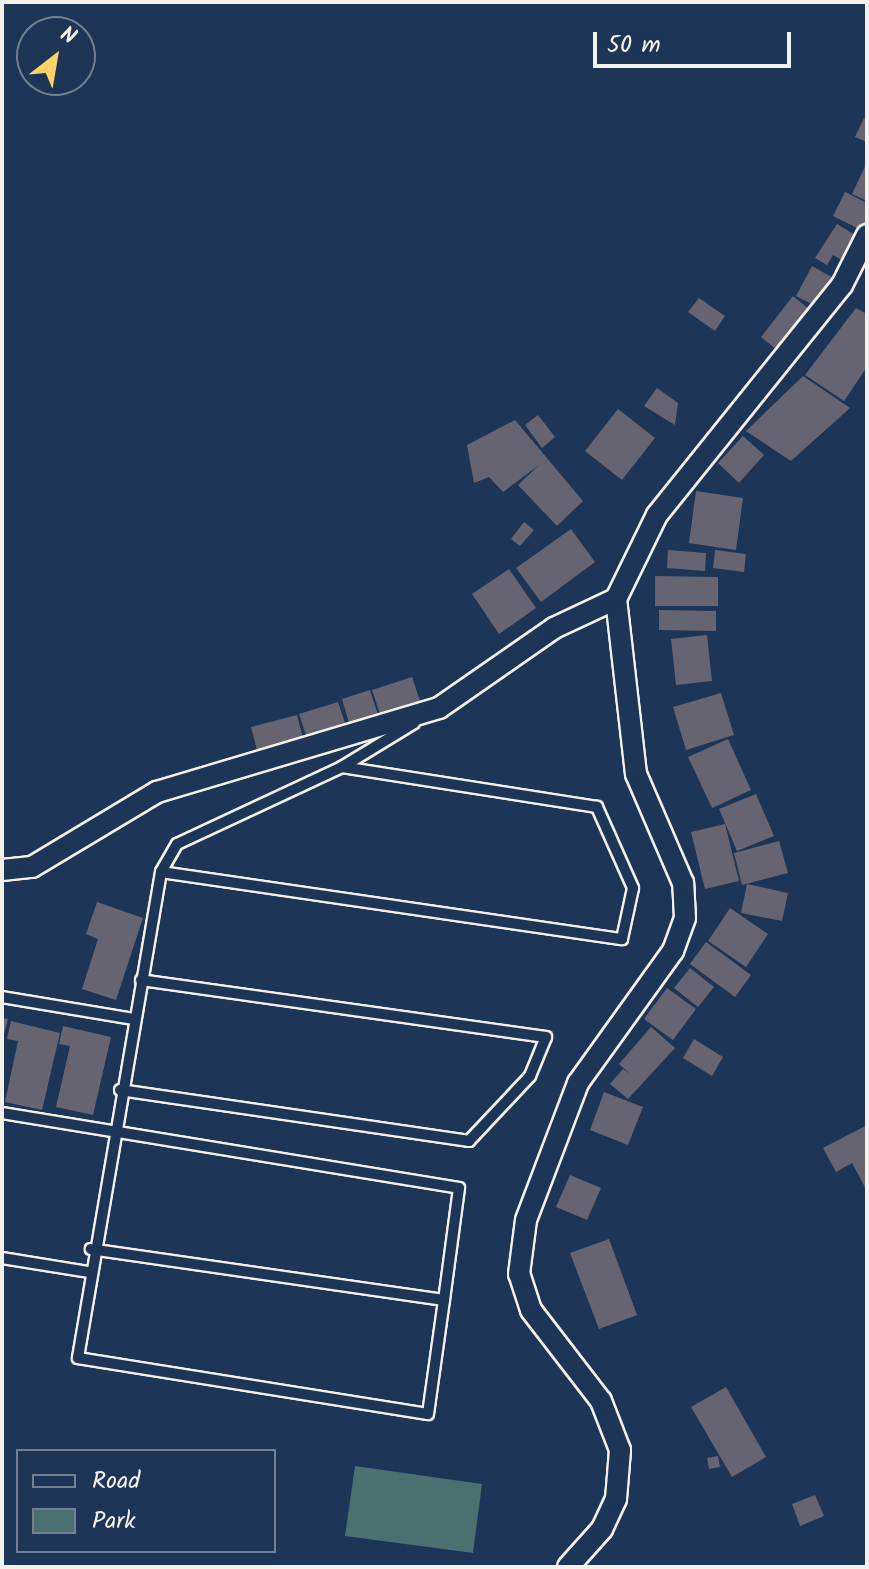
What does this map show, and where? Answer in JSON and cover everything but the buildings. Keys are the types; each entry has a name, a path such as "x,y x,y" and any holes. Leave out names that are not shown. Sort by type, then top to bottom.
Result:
{"street":[{"path":"568,1567 607,1519 620,1450 601,1401 531,1310 519,1274 526,1220 578,1083 673,951 685,918 683,883 636,774 616,599 657,515 842,285 867,235"},
{"path":"2,870 32,867 157,792 439,708 554,628 616,599"}],"lane":[{"path":"2,1113 112,1131 459,1188 428,1414 78,1358 91,1249 112,1131 161,872 177,844 342,767 439,708"},
{"path":"161,872 622,939 633,888 597,807 342,767"},
{"path":"120,1090 469,1141 530,1076 546,1037 141,980"},
{"path":"2,997 133,1019"},
{"path":"91,1249 444,1300"},
{"path":"2,1258 88,1272"}],"green space":[{"path":"355,1466 482,1484 473,1553 345,1536"}]}
